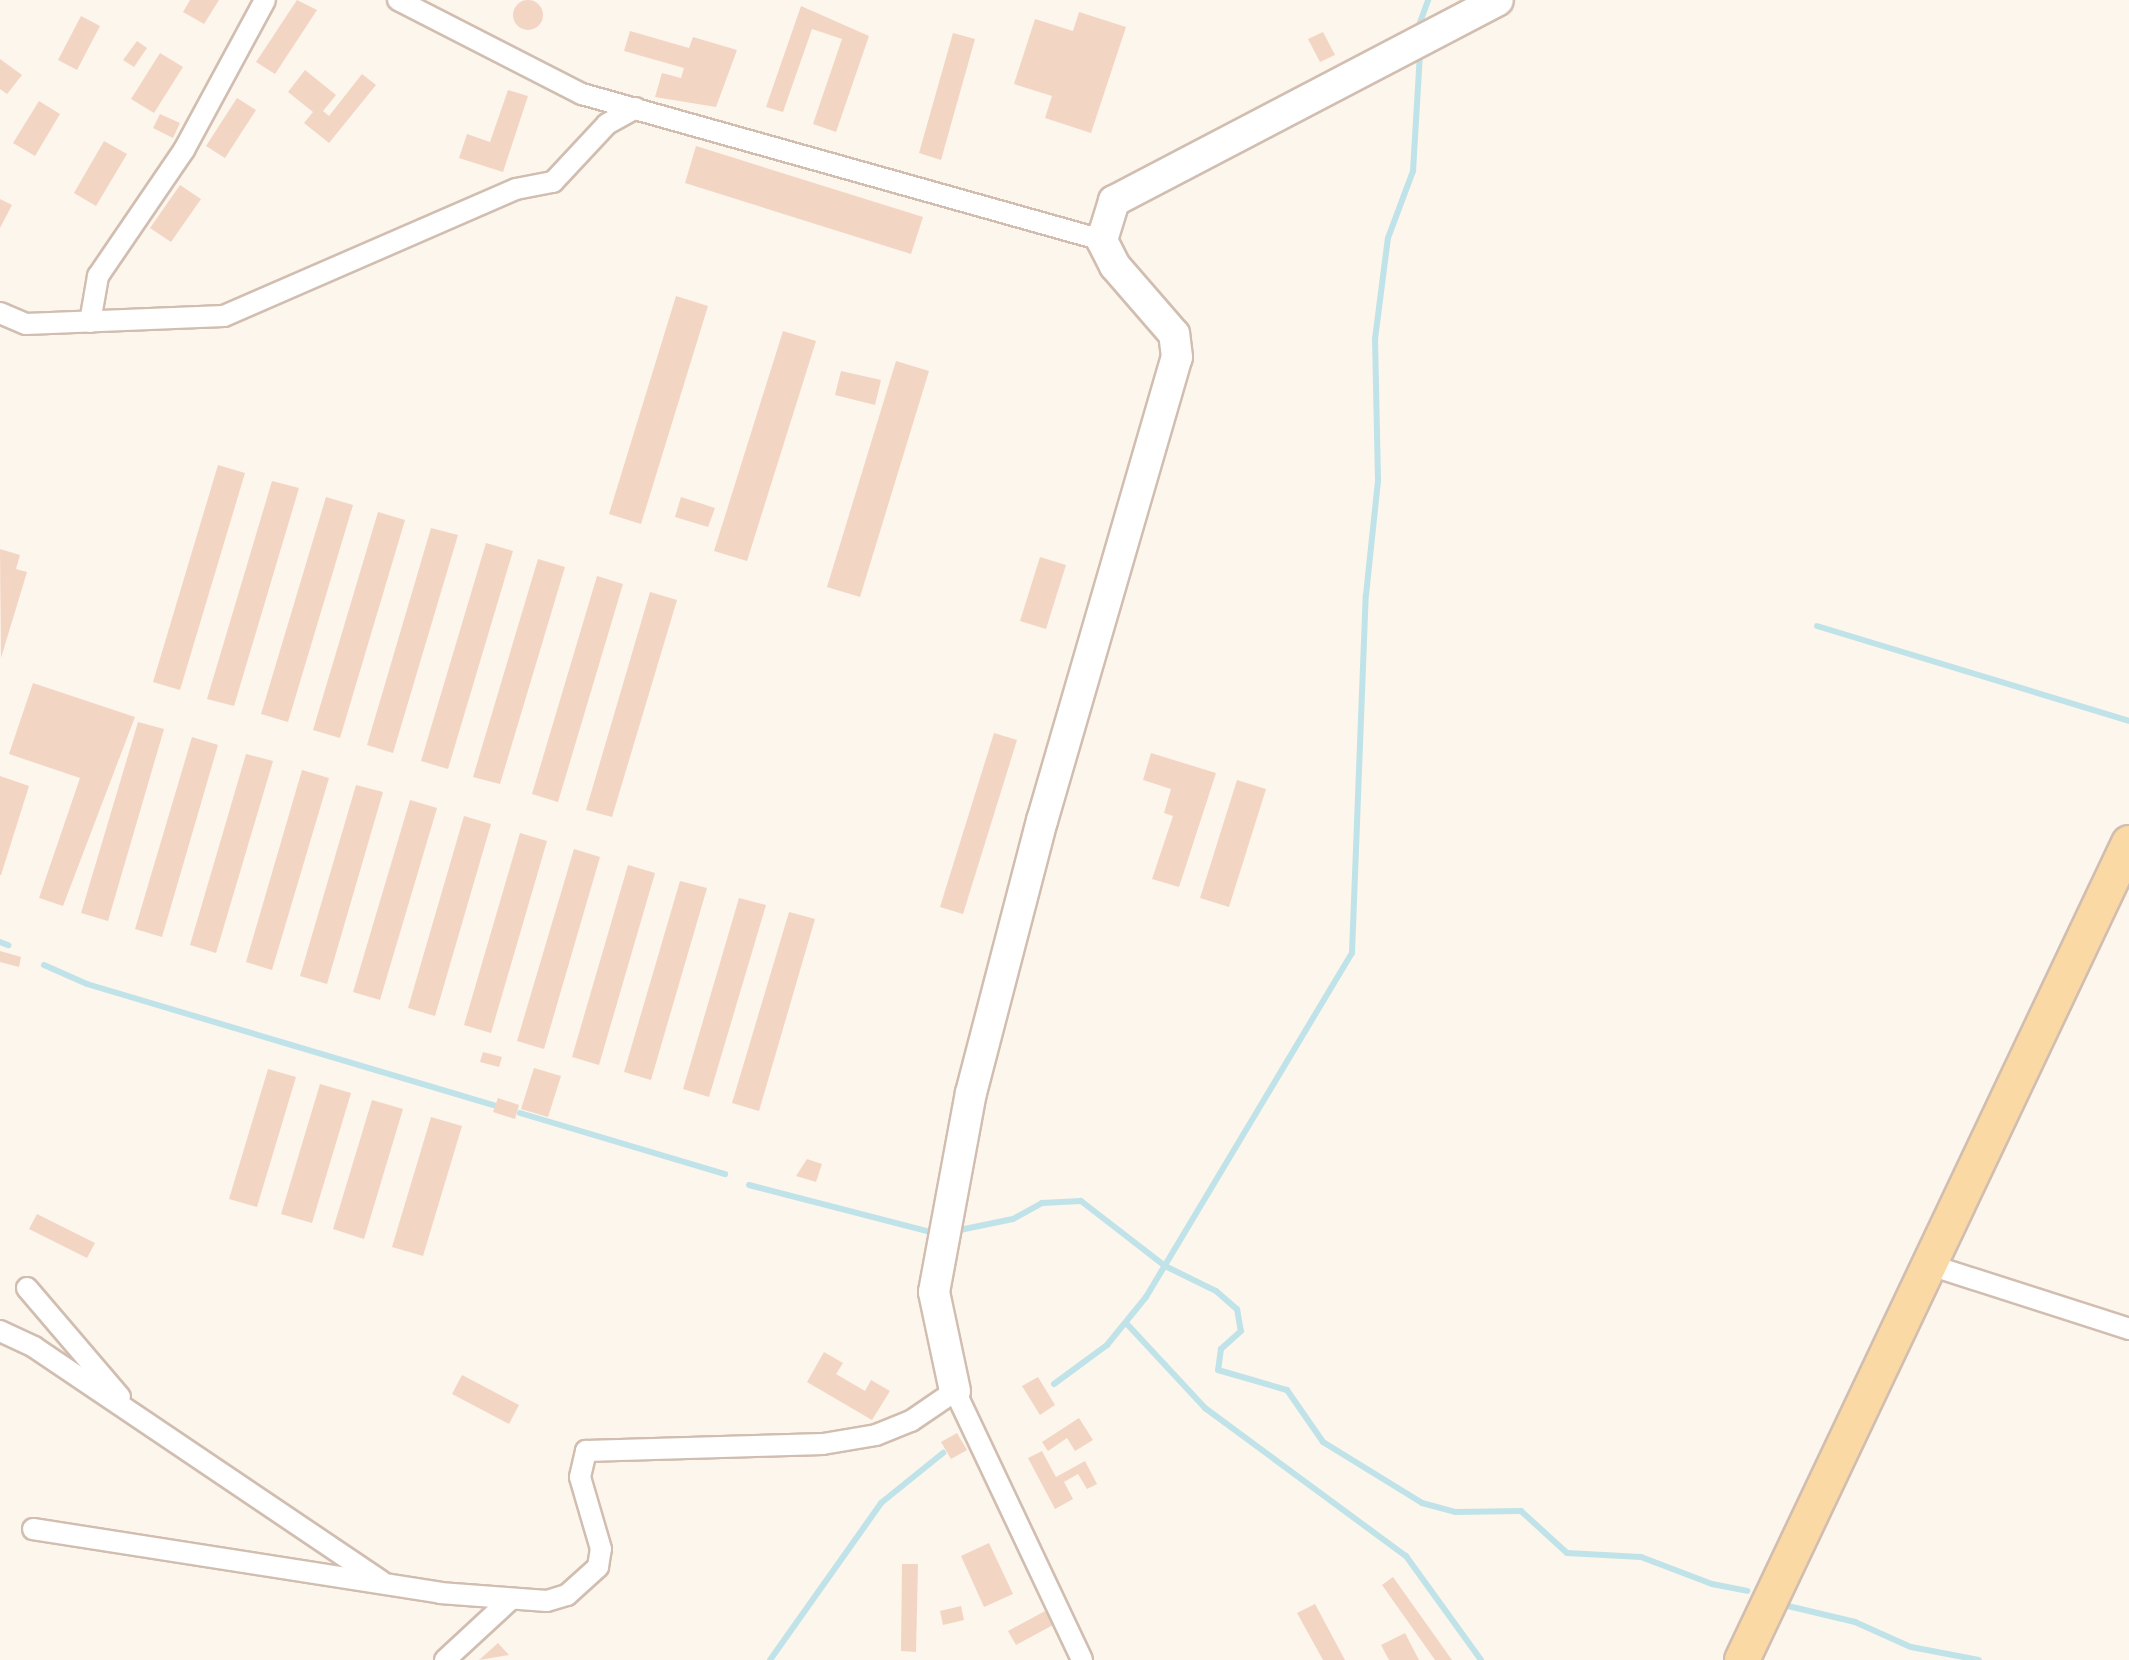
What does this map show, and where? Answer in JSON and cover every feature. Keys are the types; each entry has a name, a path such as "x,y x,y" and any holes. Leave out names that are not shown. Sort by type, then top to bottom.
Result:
{"main road":[{"path":"1742,1660 2129,843"}],"street":[{"path":"90,322 98,276 184,150 265,0"},
{"path":"1082,1660 955,1391 934,1292 971,1093 1042,821 1177,357 1174,334 1115,266 1102,240 1114,201 1498,0"},
{"path":"401,1 435,24 582,94 1102,240"},
{"path":"0,313 26,324 224,316 516,189 553,182 607,124 636,108"},
{"path":"1930,1265 2129,1329"},
{"path":"27,1288 136,1416"},
{"path":"0,1331 136,1416 386,1585"},
{"path":"33,1529 386,1585 547,1601 567,1595 598,1567 601,1549 580,1477 586,1451 863,1438 911,1421 955,1391"},
{"path":"445,1660 511,1599"}],"building":[{"path":"190,0 219,0 204,24 183,12"},
{"path":"297,0 317,10 275,74 256,62"},
{"path":"528,0 538,5 543,15 538,25 528,30 518,25 513,15 518,5"},
{"path":"801,6 869,36 836,132 813,124 842,39 812,29 783,112 766,107"},
{"path":"1079,12 1126,27 1091,133 1045,118 1052,96 1014,84 1035,19 1073,31"},
{"path":"81,16 100,26 77,70 58,60"},
{"path":"630,31 689,48 693,37 737,50 716,107 655,97 662,73 681,78 684,68 624,51"},
{"path":"1323,32 1335,55 1320,62 1308,39"},
{"path":"953,33 975,39 941,160 919,153"},
{"path":"137,41 147,48 134,67 123,60"},
{"path":"160,53 183,67 154,113 131,99"},
{"path":"0,59 22,75 7,94 0,89"},
{"path":"305,70 336,95 323,111 329,116 362,74 376,85 329,143 304,123 313,112 288,92"},
{"path":"508,90 528,96 503,172 459,158 467,134 490,142"},
{"path":"237,98 256,110 225,158 206,146"},
{"path":"39,101 60,114 35,156 13,143"},
{"path":"160,114 180,123 173,138 153,128"},
{"path":"104,141 127,154 96,206 74,193"},
{"path":"696,146 923,217 911,254 685,183"},
{"path":"180,185 201,199 171,242 150,228"},
{"path":"0,199 12,205 0,228"},
{"path":"676,296 708,306 641,524 609,514"},
{"path":"783,331 816,341 747,561 714,551"},
{"path":"896,361 929,371 860,597 827,587"},
{"path":"841,371 881,380 875,405 835,395"},
{"path":"218,465 245,473 180,690 153,682"},
{"path":"272,481 299,488 234,706 207,699"},
{"path":"326,497 353,505 288,722 261,714"},
{"path":"681,497 715,508 708,527 675,517"},
{"path":"378,512 405,520 340,738 313,730"},
{"path":"431,528 458,535 393,753 367,745"},
{"path":"486,543 513,551 448,769 421,761"},
{"path":"0,549 20,555 16,569 27,572 1,658"},
{"path":"1040,557 1066,565 1046,629 1020,621"},
{"path":"538,559 565,567 500,784 473,777"},
{"path":"597,576 623,584 558,802 532,794"},
{"path":"650,592 677,600 612,817 586,810"},
{"path":"33,683 135,717 63,906 39,898 80,778 9,754"},
{"path":"138,722 164,729 108,921 81,913"},
{"path":"994,733 1017,740 963,914 940,907"},
{"path":"192,737 218,745 162,937 135,929"},
{"path":"1151,753 1216,773 1179,887 1152,879 1173,816 1164,813 1171,789 1143,780"},
{"path":"246,754 273,761 216,953 190,945"},
{"path":"302,770 329,778 272,970 246,962"},
{"path":"0,776 29,786 1,875 0,875"},
{"path":"1237,780 1266,789 1229,907 1200,898"},
{"path":"356,785 383,792 327,984 300,976"},
{"path":"410,800 437,808 380,1000 353,992"},
{"path":"464,816 491,824 435,1016 408,1008"},
{"path":"520,833 547,841 491,1033 464,1025"},
{"path":"574,849 600,857 544,1049 517,1041"},
{"path":"628,865 655,873 599,1065 572,1057"},
{"path":"680,881 707,888 651,1080 624,1072"},
{"path":"739,898 766,905 709,1097 683,1089"},
{"path":"789,912 815,919 759,1111 732,1103"},
{"path":"0,951 21,957 19,967 0,962"},
{"path":"483,1052 502,1057 499,1067 480,1062"},
{"path":"534,1068 561,1076 548,1117 521,1109"},
{"path":"268,1069 296,1077 257,1207 229,1199"},
{"path":"320,1084 351,1093 312,1223 281,1214"},
{"path":"498,1098 519,1105 515,1119 493,1112"},
{"path":"372,1100 403,1109 364,1239 333,1229"},
{"path":"431,1117 462,1126 423,1256 392,1247"},
{"path":"807,1159 822,1164 816,1182 796,1176"},
{"path":"37,1214 95,1243 87,1258 29,1229"},
{"path":"824,1352 843,1363 836,1374 865,1391 871,1380 890,1391 872,1420 807,1382"},
{"path":"462,1375 519,1405 509,1424 452,1394"},
{"path":"1038,1377 1055,1405 1040,1415 1022,1386"},
{"path":"1079,1418 1093,1440 1075,1451 1067,1438 1048,1451 1042,1442"},
{"path":"957,1433 967,1450 951,1459 941,1442"},
{"path":"1042,1451 1056,1477 1085,1461 1097,1484 1087,1489 1078,1474 1064,1482 1073,1499 1055,1509 1028,1458"},
{"path":"989,1543 1013,1594 984,1607 961,1556"},
{"path":"902,1564 918,1564 916,1652 901,1651"},
{"path":"1393,1577 1452,1660 1435,1660 1382,1585"},
{"path":"1315,1604 1345,1660 1323,1660 1297,1613"},
{"path":"961,1606 964,1620 943,1625 940,1611"},
{"path":"1045,1611 1053,1625 1016,1645 1008,1631"},
{"path":"1405,1633 1419,1660 1389,1660 1381,1645"},
{"path":"498,1643 509,1655 479,1660"}],"waterway":[{"path":"1418,28 1428,0"},
{"path":"1054,1384 1107,1345 1146,1297 1352,953 1366,595 1378,481 1375,339 1388,238 1413,171 1420,53"},
{"path":"1817,626 2129,721"},
{"path":"0,942 8,945"},
{"path":"44,965 87,984 494,1105"},
{"path":"520,1113 725,1174"},
{"path":"749,1185 935,1233"},
{"path":"955,1231 1013,1219 1042,1203 1081,1201 1165,1266 1216,1291 1237,1309 1241,1331 1221,1349 1218,1370 1287,1390 1323,1442 1422,1503 1456,1512 1521,1511 1567,1553 1641,1557 1712,1584 1747,1591"},
{"path":"1127,1324 1205,1408 1406,1556 1481,1660"},
{"path":"770,1660 881,1503 943,1453"},
{"path":"1788,1606 1855,1622 1911,1647 1979,1660"}]}
